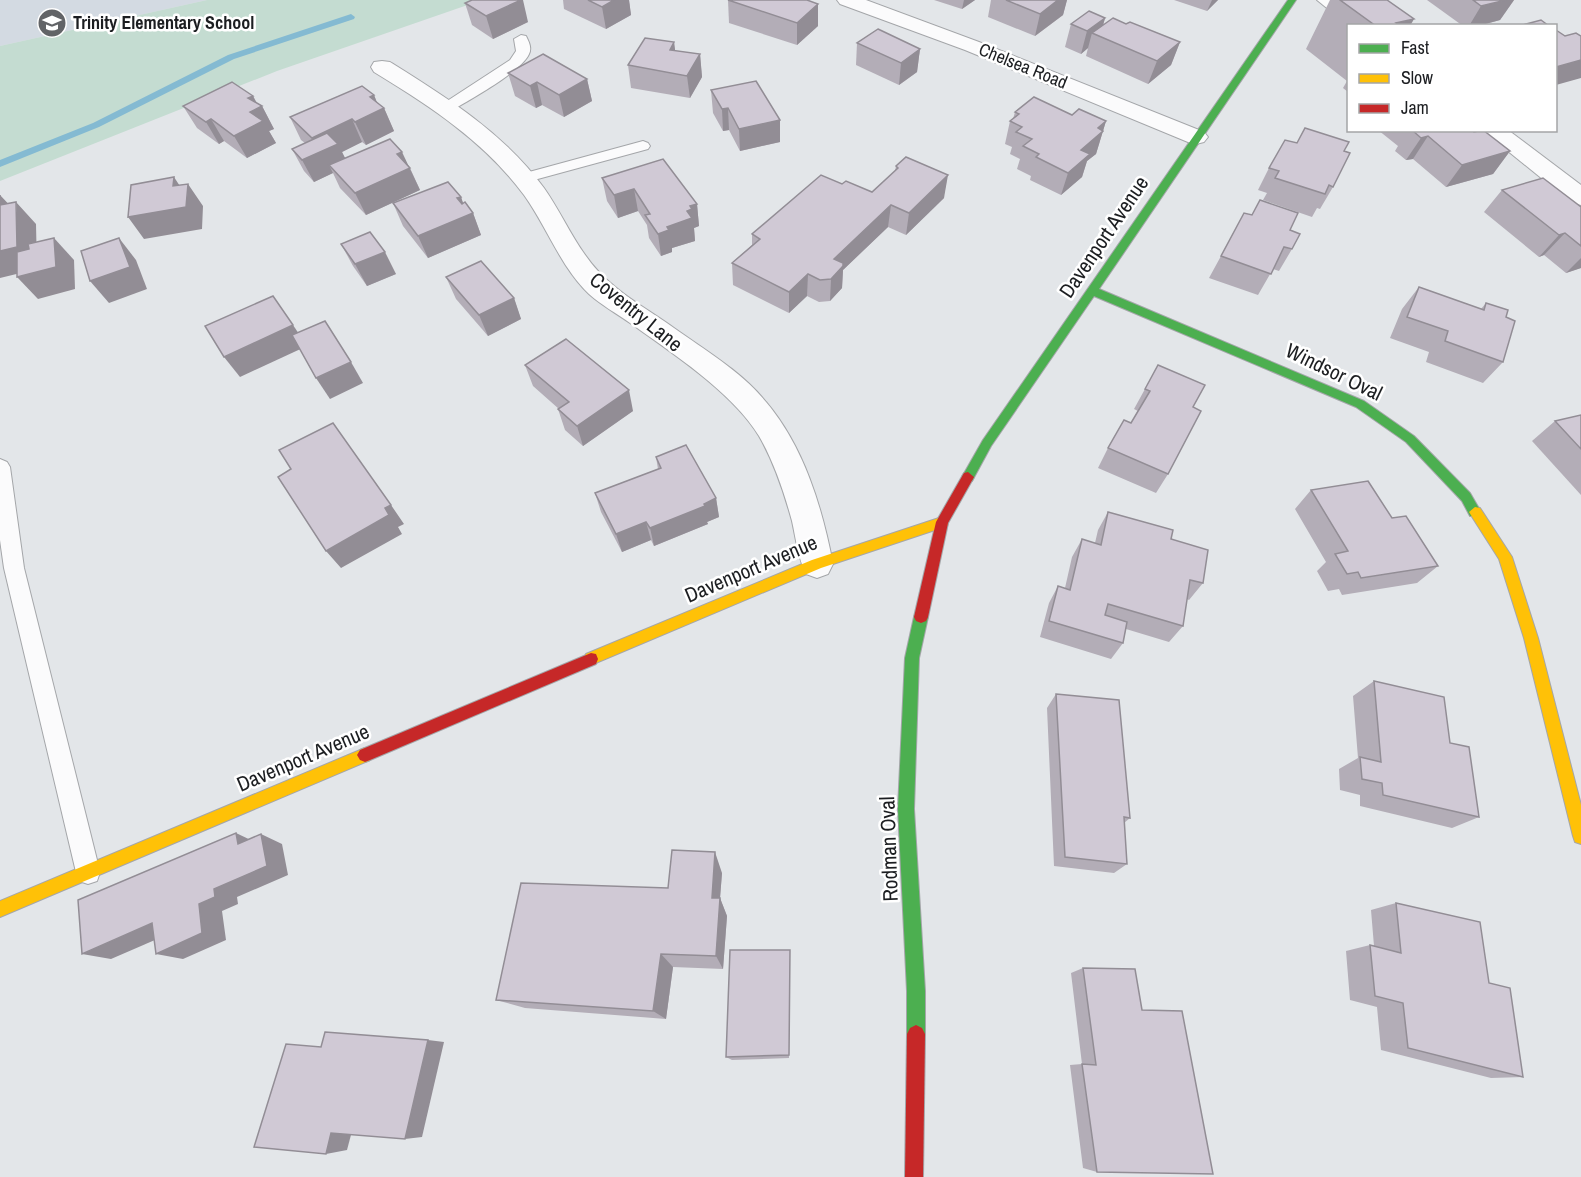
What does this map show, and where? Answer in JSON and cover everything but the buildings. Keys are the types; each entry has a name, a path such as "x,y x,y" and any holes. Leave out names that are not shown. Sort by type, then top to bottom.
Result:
{"street":[{"name":"Chelsea Road","path":"847,0 972,46 1196,137"},
{"name":"Davenport Avenue","path":"0,909 817,564 942,522 987,443 1292,0"},
{"path":"1327,0 1336,4 1360,24"},
{"name":"Coventry Lane","path":"381,67 446,108 506,158 534,192 573,257 598,286 742,394 768,424 792,477 810,527 817,564"},
{"path":"1496,132 1581,197"},
{"name":"Windsor Oval","path":"1093,291 1360,404 1410,439 1466,496 1505,557 1531,638 1581,836"},
{"name":"Rodman Oval","path":"914,1177 916,991 906,809 911,681 912,658 942,522"}],"lane":[{"path":"446,108 512,66 524,50 521,39"},
{"path":"523,178 643,146"},
{"path":"0,467 14,568 88,872"}],"shaded area":[{"name":"Trinity Elementary School","path":"0,0 207,0 0,46"}],"green space":[{"path":"207,0 482,0 277,71 0,181 0,46"}],"waterway":[{"path":"0,164 96,125 231,57 351,17"}],"traffic: fast":[{"path":"968,477 987,443 1292,0"},
{"path":"1093,291 1360,404 1410,439 1466,497 1475,512"},
{"path":"916,1034 916,991 906,809 912,658 921,617"}],"traffic: slow":[{"path":"1475,512 1505,557 1531,638 1581,836"},
{"path":"591,659 817,564 942,522"},
{"path":"0,909 365,755"}],"traffic: jam":[{"path":"921,617 942,522 968,477"},
{"path":"365,755 591,659"},
{"path":"914,1177 916,1034"}],"place":[{"name":"Trinity Elementary School","path":"52,23"}]}
